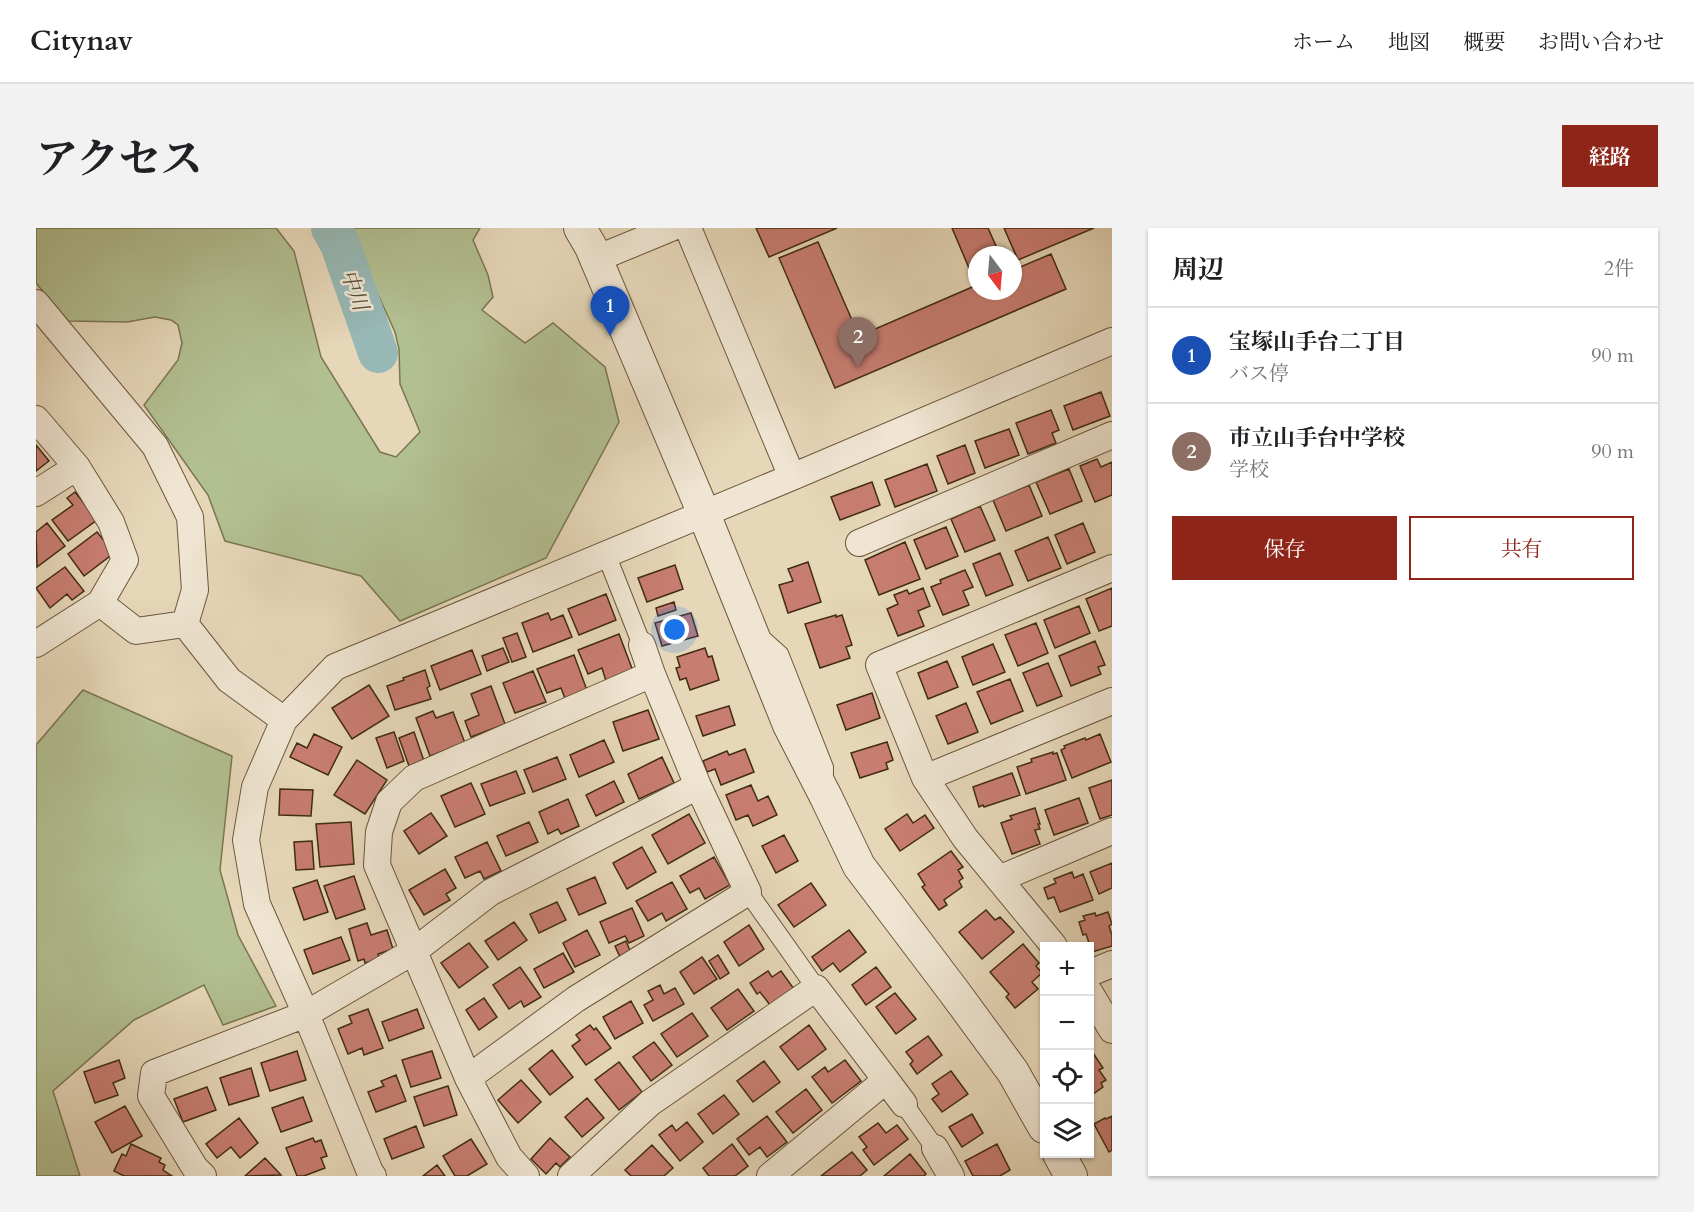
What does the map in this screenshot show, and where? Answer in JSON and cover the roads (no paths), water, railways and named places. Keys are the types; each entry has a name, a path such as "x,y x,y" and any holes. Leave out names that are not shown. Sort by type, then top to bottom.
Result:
{"street":[{"path":"580,228 591,247 704,514 789,724 859,866 1013,1072 1040,1120"},
{"path":"596,259 671,228"},
{"path":"688,228 792,477"},
{"path":"36,303 155,446 190,517 195,590 185,624"},
{"path":"373,1176 306,1014 257,904 246,840 255,787 284,720 335,667 1112,341"},
{"path":"36,419 77,467 111,522 125,560 100,603 36,644"},
{"path":"859,543 1112,435"},
{"path":"36,493 77,467"},
{"path":"606,554 698,786 748,892 816,988 904,1104 935,1148 951,1176"},
{"path":"1051,942 965,838 925,778 879,665 1112,568"},
{"path":"100,603 136,631 185,624"},
{"path":"185,624 229,680 284,720"},
{"path":"526,1176 510,1157 468,1078 377,865 379,832 389,802 414,777 652,674"},
{"path":"925,778 1112,701"},
{"path":"202,1176 151,1096 154,1073 306,1014 414,951 491,892 698,786"},
{"path":"999,879 1112,831"},
{"path":"468,1078 576,999 748,892"},
{"path":"1094,972 1112,964"},
{"path":"571,1176 650,1103 816,988"},
{"path":"1091,996 1112,1030"},
{"path":"770,1176 886,1080"},
{"path":"1061,1158 1071,1176"}],"waterway":[{"name":"中川","path":"331,228 340,244 378,353"}],"place":[{"name":"宝塚山手台二丁目","path":"610,336"},
{"name":"市立山手台中学校","path":"858,367"}]}
